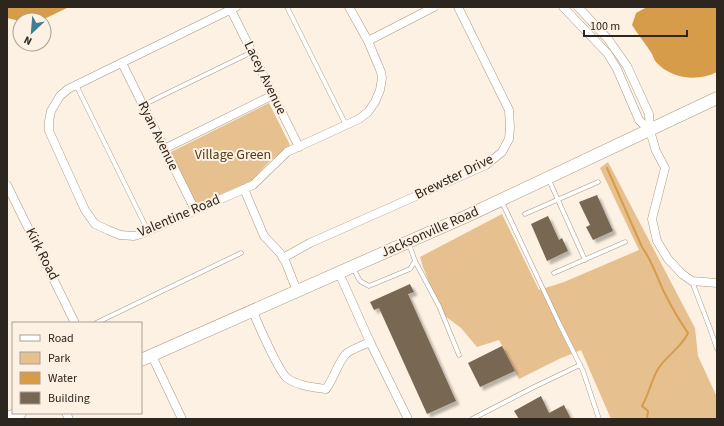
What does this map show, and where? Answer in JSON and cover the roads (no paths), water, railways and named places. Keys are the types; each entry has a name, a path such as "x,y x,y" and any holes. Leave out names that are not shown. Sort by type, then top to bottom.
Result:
{"main road":[{"name":"Jacksonville Road","path":"147,358 501,200 650,131 717,98"},
{"path":"7,418 17,414"}],"street":[{"name":"Valentine Road","path":"233,8 63,92 53,106 49,116 49,131 85,210 96,224 115,233 134,236 148,231 253,185 288,152 359,119 368,112 375,102 380,90 382,78 381,72 368,41 349,7"},
{"path":"368,41 423,10 434,7"},
{"name":"Brewster Drive","path":"283,258 310,243 486,165 502,152 510,134 509,110 458,7"},
{"path":"563,7 608,54 617,69 640,120 650,131"},
{"path":"578,7 608,39 627,66 649,114 650,131 656,151 665,168 652,219 657,241 668,259 682,274 692,281 717,283"},
{"name":"Lacey Avenue","path":"233,8 252,52 299,147"},
{"name":"Ryan Avenue","path":"122,62 195,210"},
{"path":"164,149 273,95"},
{"name":"Kirk Road","path":"8,188 75,322"},
{"path":"244,189 264,236 283,258 297,291"},
{"path":"339,273 370,342 408,419"},
{"path":"252,312 286,378 307,386 326,389 333,380 338,366 346,354 370,342"},
{"path":"147,358 182,419"}],"lane":[{"path":"287,7 346,125"},
{"path":"143,105 252,52"},
{"path":"76,85 148,231"},
{"path":"548,178 585,260"},
{"path":"525,214 598,182"},
{"path":"501,200 558,323 580,365 599,419"},
{"path":"408,242 439,306 459,355"},
{"path":"554,273 625,242"},
{"path":"98,322 241,253"},
{"path":"352,267 360,281 369,286 410,269 416,261"},
{"path":"692,281 701,308 711,328 717,349"},
{"path":"472,419 580,365"}],"water":[{"path":"7,7 69,7 52,15 52,12 12,12 12,19 7,18"},
{"path":"647,7 717,7 717,72 702,77 693,78 677,75 662,68 655,61 650,50 632,25 636,13"}],"waterway":[{"path":"607,168 642,247 652,263 664,292 688,333 682,343 658,369 642,406 648,411 647,419"}],"park label":[{"name":"Village Green","path":"233,155"}]}
